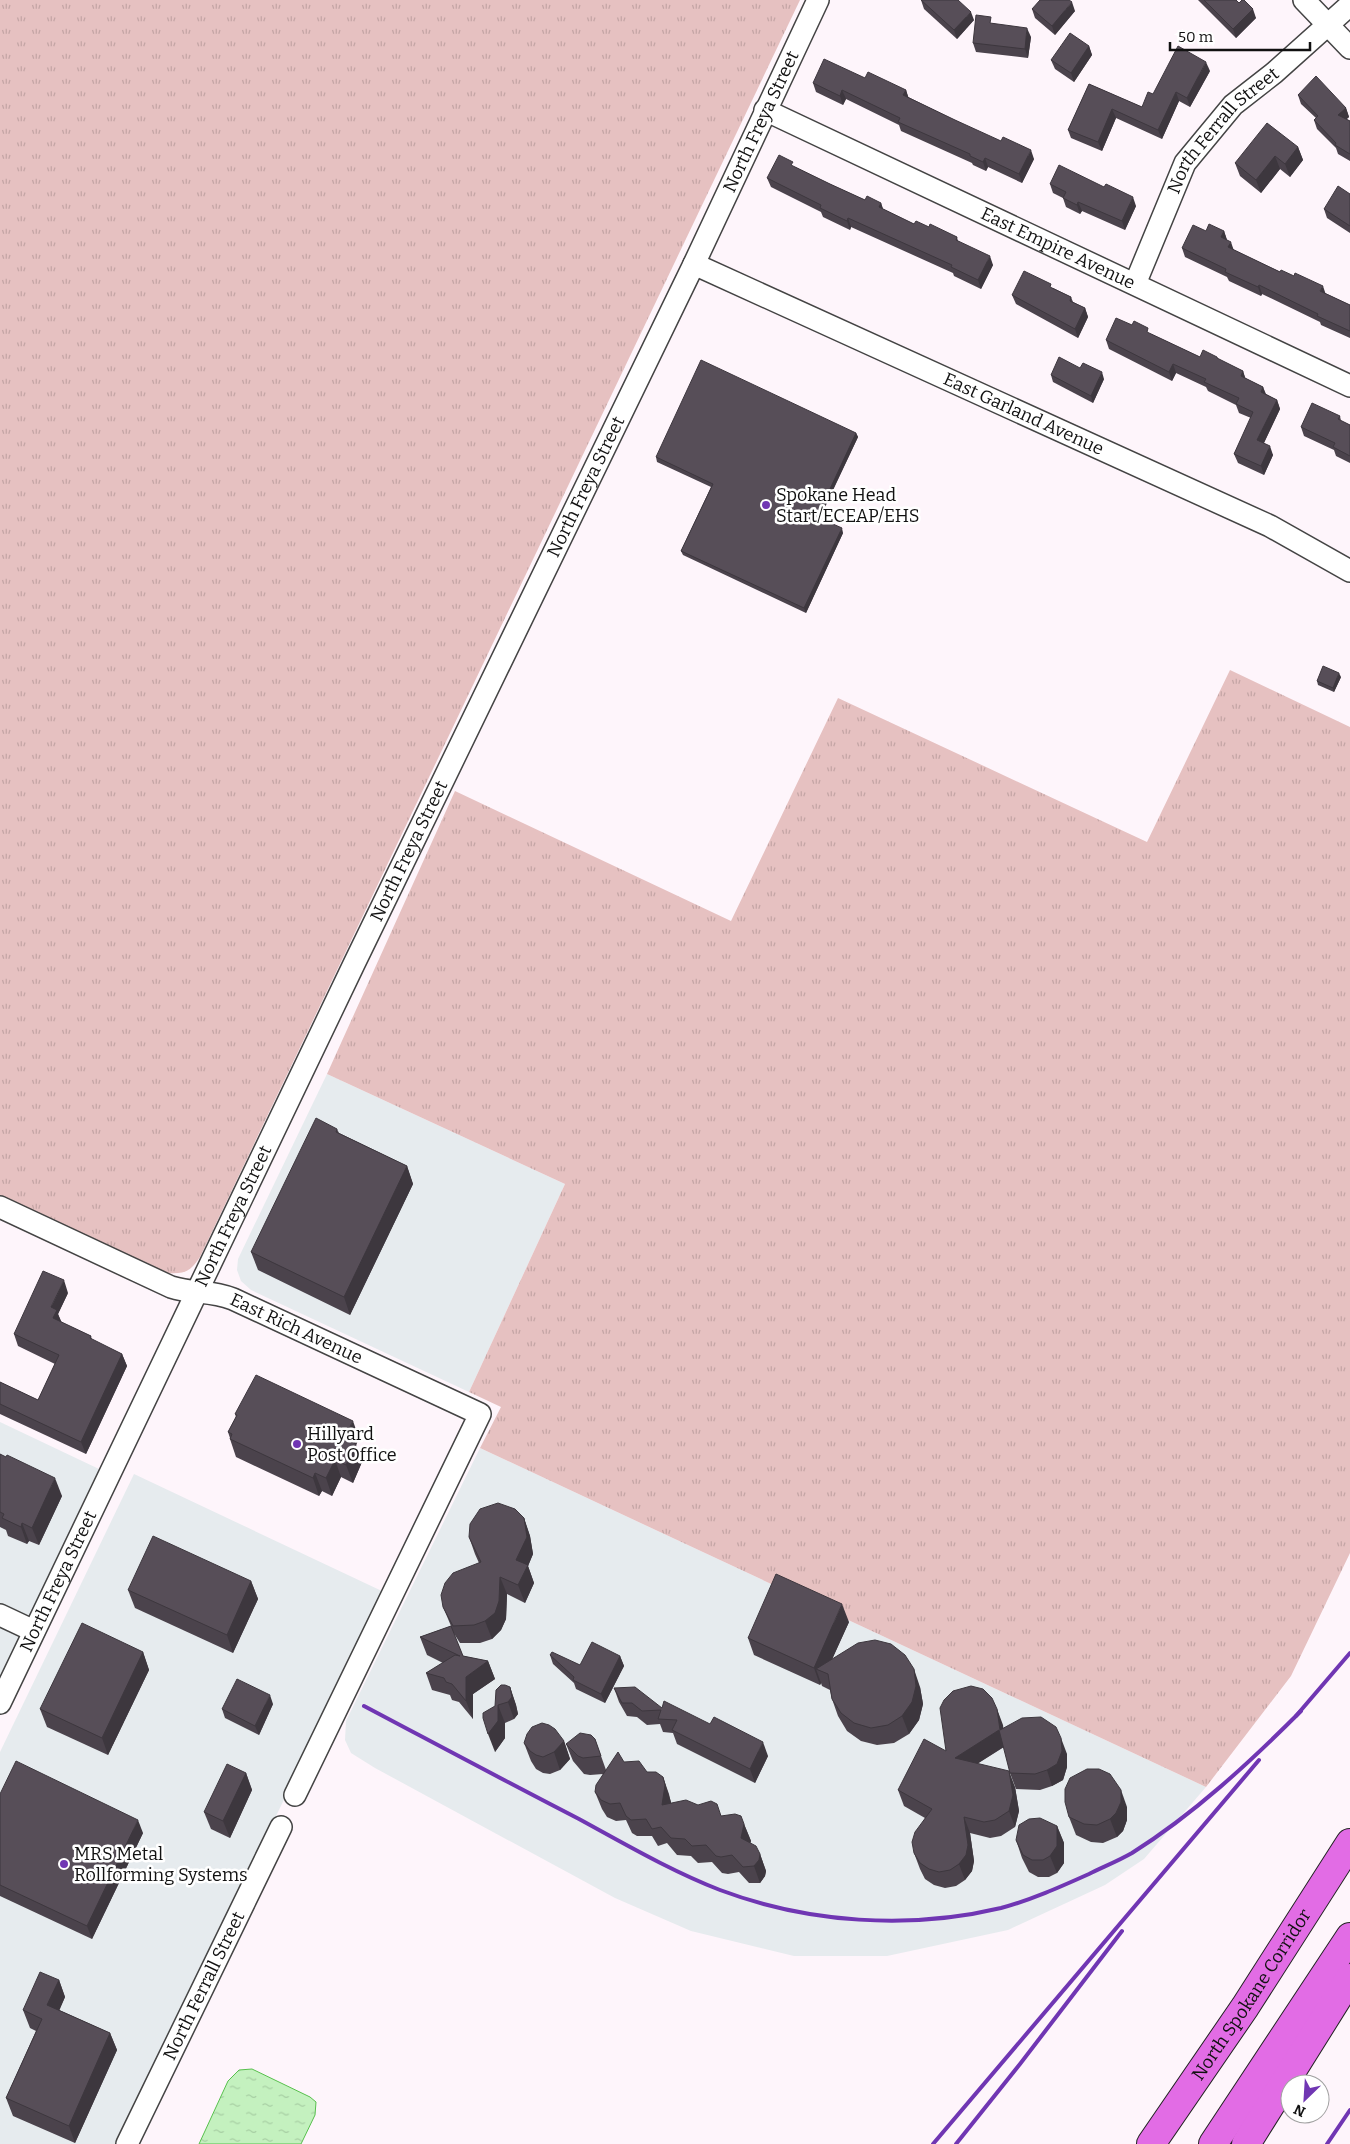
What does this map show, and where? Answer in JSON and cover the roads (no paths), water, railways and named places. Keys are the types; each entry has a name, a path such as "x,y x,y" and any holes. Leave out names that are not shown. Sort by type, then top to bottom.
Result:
{"highway":[{"name":"North Spokane Corridor","path":"1151,2144 1245,2007 1350,1843"},
{"path":"1213,2144 1350,1937"},
{"path":"1246,2144 1350,1978"}],"street":[{"name":"North Freya Street","path":"0,1702 354,964 694,264 818,0"},
{"path":"1304,0 1350,48"},
{"name":"North Ferrall Street","path":"1135,284 1185,163 1233,105 1329,26 1350,5"},
{"name":"East Empire Avenue","path":"765,110 1350,386"},
{"name":"East Garland Avenue","path":"694,264 1270,526 1350,571"},
{"name":"East Rich Avenue","path":"0,1207 171,1287 214,1292 233,1299 480,1414 295,1795"},
{"path":"0,1615 34,1631"},
{"name":"North Ferrall Street","path":"127,2144 280,1827"}],"water":[{"path":"252,2069 310,2097 316,2102 315,2115 301,2144 199,2144 228,2081 239,2070"}],"railway":[{"path":"1296,1716 1350,1653"},
{"path":"364,1706 648,1857 720,1890 788,1910 859,1920 895,1921 966,1915 1001,1908 1056,1888 1127,1856 1199,1805 1261,1750 1301,1711"},
{"path":"933,2144 1259,1760"},
{"path":"956,2144 1122,1931"},
{"path":"1327,2144 1350,2110"}],"place":[{"name":"Spokane Head Start/ECEAP/EHS","path":"766,505"},
{"name":"Hillyard Post Office","path":"297,1444"},
{"name":"MRS Metal Rollforming Systems","path":"64,1864"}]}
